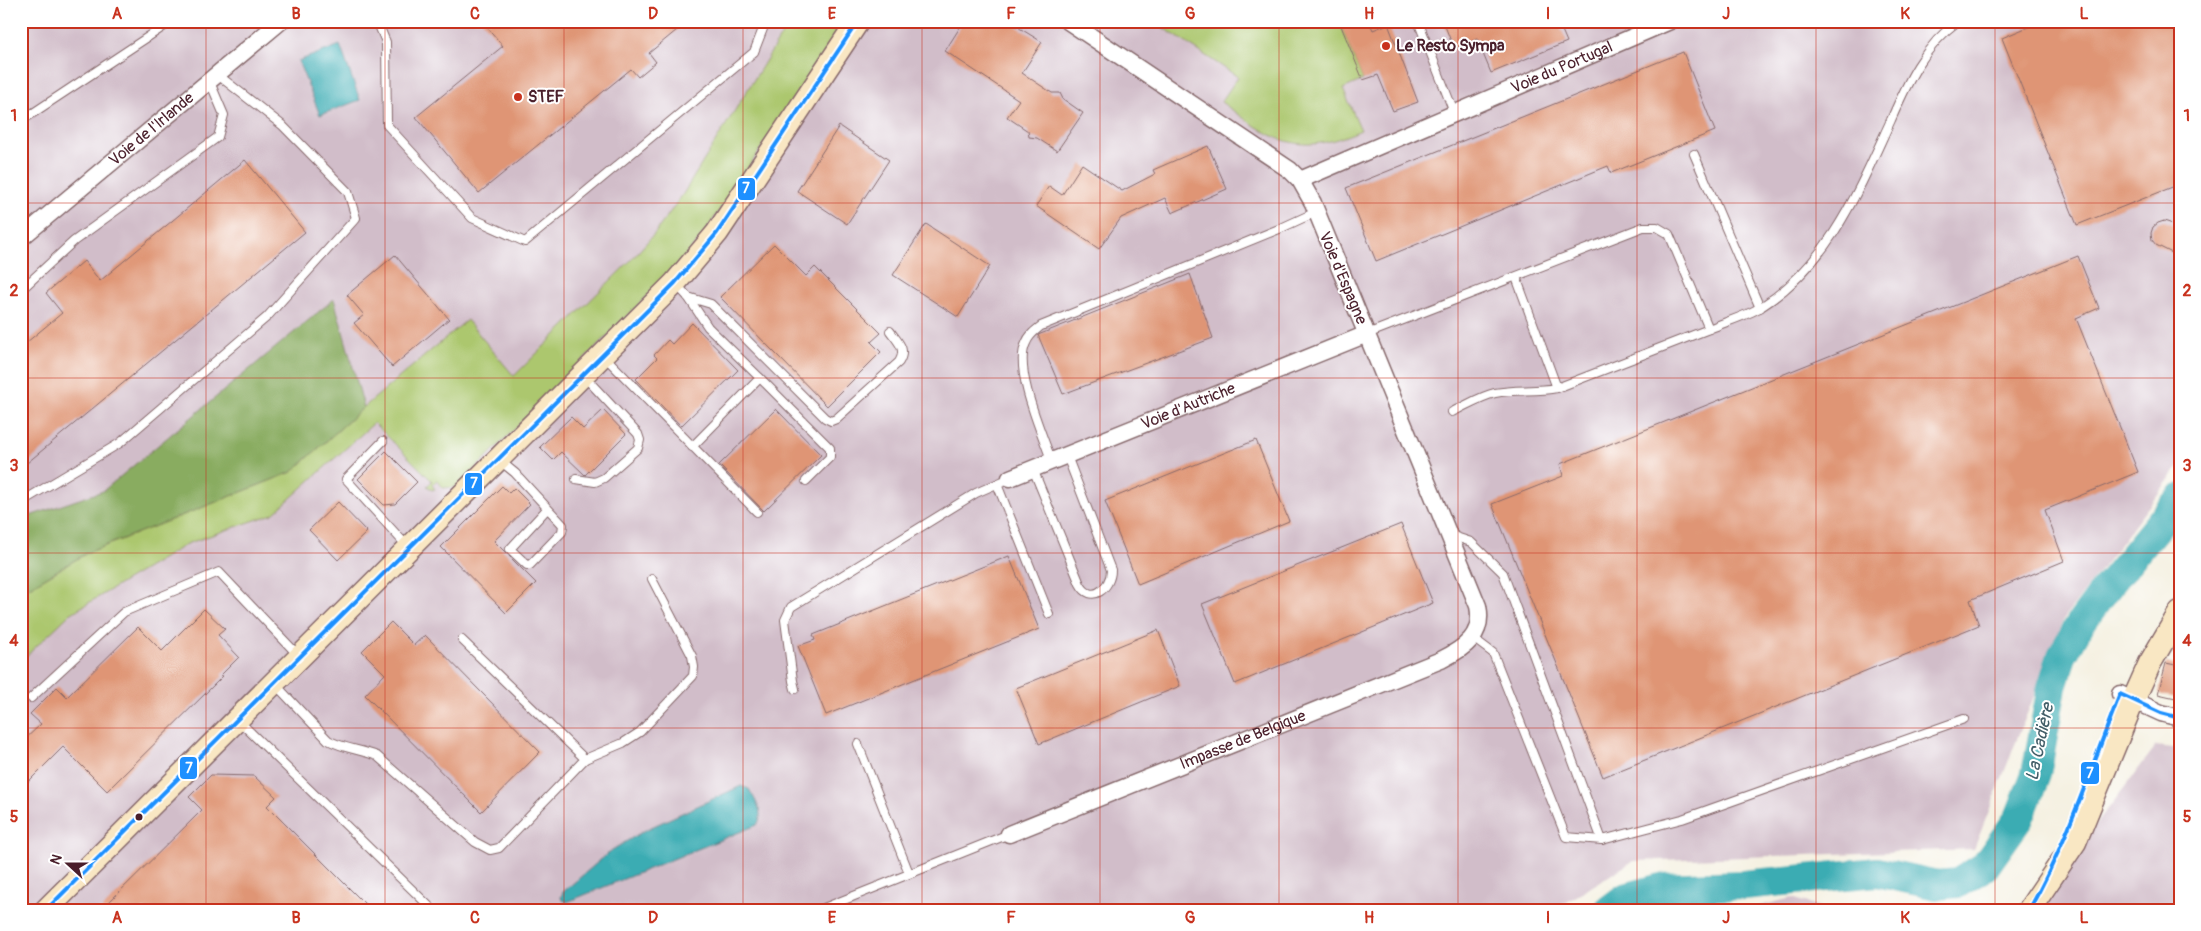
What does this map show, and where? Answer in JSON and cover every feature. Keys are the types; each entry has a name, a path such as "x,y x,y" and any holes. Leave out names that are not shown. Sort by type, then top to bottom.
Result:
{"street":[{"name":"Voie de l'Irlande","path":"21,238 282,21"},
{"path":"46,910 603,354 681,290 858,21"},
{"name":"Voie d'Espagne","path":"1068,21 1290,170 1300,180 1316,212 1367,334 1478,606 1479,623 1473,638"},
{"name":"Voie du Portugal","path":"1300,180 1670,21"},
{"name":"Voie d'Autriche","path":"1004,481 1367,334"},
{"path":"2033,903 2075,842 2140,654 2180,599"},
{"path":"2126,697 2150,663 2180,612"},
{"name":"Impasse de Belgique","path":"1009,834 1441,660 1466,646 1473,638"},
{"path":"2126,697 2161,713 2180,718"}],"lane":[{"path":"21,121 172,21"},
{"path":"377,21 386,42 387,124 472,218 525,242 754,52 766,21"},
{"path":"1418,21 1455,115"},
{"path":"1452,412 1493,394 1513,391 1536,392 1557,388 1760,308 1790,286 1825,248 1853,203 1915,69 1934,42 1958,21"},
{"path":"21,290 74,241 218,137 224,115 214,79"},
{"path":"21,502 120,443 267,318 356,218 348,192 282,125 214,79"},
{"path":"1694,154 1760,308"},
{"path":"1052,462 1023,375 1025,344 1031,334 1041,326 1279,229 1316,212"},
{"path":"1367,334 1643,227 1658,227 1669,234 1709,329"},
{"path":"1516,277 1557,388"},
{"path":"681,290 711,304 825,418 831,420 836,419 899,362 903,356 903,350 890,331"},
{"path":"681,290 708,327 830,448 830,458 806,480"},
{"path":"603,354 757,512"},
{"path":"576,479 595,482 604,478 638,448 640,440 638,434 583,374"},
{"path":"692,447 760,378"},
{"path":"383,441 346,479 408,547"},
{"path":"1033,469 1083,590 1089,594 1104,590 1109,582 1111,570 1067,456"},
{"path":"498,458 515,473 562,525 563,529 530,565 527,565 510,548 547,509"},
{"path":"795,689 792,681 785,620 791,607 976,493 1004,481 1049,614"},
{"path":"1447,533 1471,542 1503,573 1602,840"},
{"path":"31,698 124,612 220,572 299,656"},
{"path":"273,682 328,740 343,748 366,751 377,756 475,842 490,850 498,848 585,759 623,743 640,732 693,676 692,656 652,579"},
{"path":"1473,638 1493,654 1566,837 1602,840 1682,819 1964,719"},
{"path":"462,640 585,759"},
{"path":"237,719 433,910"},
{"path":"858,744 909,873"},
{"path":"820,910 1009,834"}],"shaded area":[{"path":"21,21 2180,21 2180,465 2065,617 1974,849 1633,861 1554,910 21,910"},
{"path":"2156,746 2180,749 2180,910 2031,910"},
{"path":"1792,898 1829,910 1743,910"}],"green space":[{"path":"786,21 846,21 703,235 673,270 457,487 443,488 437,480 432,485 435,489 432,490 427,486 432,481 374,423 273,514 189,543 70,614 21,661 21,592 87,553 292,472 364,407 467,320 514,376 632,259 655,233 683,194 781,36"},
{"path":"1153,21 1339,21 1363,80 1343,89 1361,130 1338,139 1302,144 1286,141 1271,135 1221,102 1238,77"},
{"path":"334,299 364,407 292,472 87,553 21,592 21,519 103,491"}],"water":[{"path":"340,45 360,100 320,115 298,61"},
{"path":"741,786 749,789 760,811 757,825 567,902 562,900 563,892 612,850 647,829"}],"building":[{"name":"STEF","path":"482,21 688,21 649,53 656,62 638,77 631,69 479,193 416,117 503,46"},
{"path":"964,21 1008,21 1042,42 1022,73 1052,93 1060,93 1063,99 1083,113 1057,151 1037,138 1029,137 1028,131 1007,117 1019,100 945,51"},
{"path":"1339,21 1369,21 1373,30 1388,24 1418,102 1393,111 1378,75 1363,80"},
{"path":"1443,21 1558,21 1567,42 1491,73 1477,39 1454,49"},
{"path":"2042,21 2180,21 2180,184 2077,225 2002,38"},
{"path":"1683,52 1715,131 1611,173 1608,166 1376,261 1346,188"},
{"path":"839,126 889,160 847,224 797,191"},
{"path":"1208,146 1227,189 1172,213 1165,198 1121,218 1099,249 1036,206 1049,186 1062,195 1082,164 1122,191 1155,174 1153,170"},
{"path":"245,160 305,232 21,468 21,347 62,313 46,293 84,261 100,281"},
{"path":"2164,221 2170,223 2175,228 2177,238 2180,240 2180,257 2156,245 2152,240 2151,233 2153,227"},
{"path":"926,224 990,266 958,317 893,275"},
{"path":"774,244 806,276 815,267 881,333 871,342 881,352 827,406 720,297"},
{"path":"395,255 449,319 392,367 354,323 364,315 347,295"},
{"path":"2078,256 2099,308 2076,318 2138,472 2045,510 2064,561 1970,600 1979,625 1603,777 1492,504 1563,476 1560,464"},
{"path":"1190,274 1213,338 1063,394 1038,335"},
{"path":"692,323 738,370 681,426 636,379 657,358 654,355 668,340 672,344"},
{"path":"776,409 821,455 764,511 719,465"},
{"path":"603,410 626,434 585,475 561,452 553,460 540,447 571,417 583,429"},
{"path":"1256,440 1289,521 1138,584 1105,501"},
{"path":"386,451 417,482 395,504 384,505 358,479"},
{"path":"502,486 509,493 514,488 530,504 494,541 536,583 506,613 441,547"},
{"path":"338,502 367,532 338,560 309,530"},
{"path":"1401,524 1433,603 1235,684 1202,604"},
{"path":"1009,556 1039,629 826,715 798,646 815,640 813,635"},
{"path":"204,609 225,629 218,635 239,657 221,675 223,676 107,791 63,747 21,789 21,743 41,724 30,714 57,687 67,697 138,627 162,651"},
{"path":"391,622 414,645 425,635 540,752 481,812 365,695 385,674 362,651"},
{"path":"1158,630 1180,686 1039,744 1016,688"},
{"path":"2166,663 2180,666 2180,699 2158,694"},
{"path":"211,775 254,776 276,797 267,806 371,910 101,910 202,810 189,797"}],"waterway":[{"name":"La Cadière","path":"1609,910 1625,898 1661,888 1743,885 1877,872 1937,885 1958,883 1985,866 2019,818 2036,774 2052,687 2062,656 2080,624 2104,591 2180,498"}],"transit line":[{"name":"7","path":"46,910 675,283 717,233 858,21"},
{"name":"7","path":"2029,910 2067,831 2120,694 2161,713 2180,718"}],"place":[{"name":"Le Resto Sympa","path":"1386,46"},
{"name":"STEF","path":"518,97"}]}
